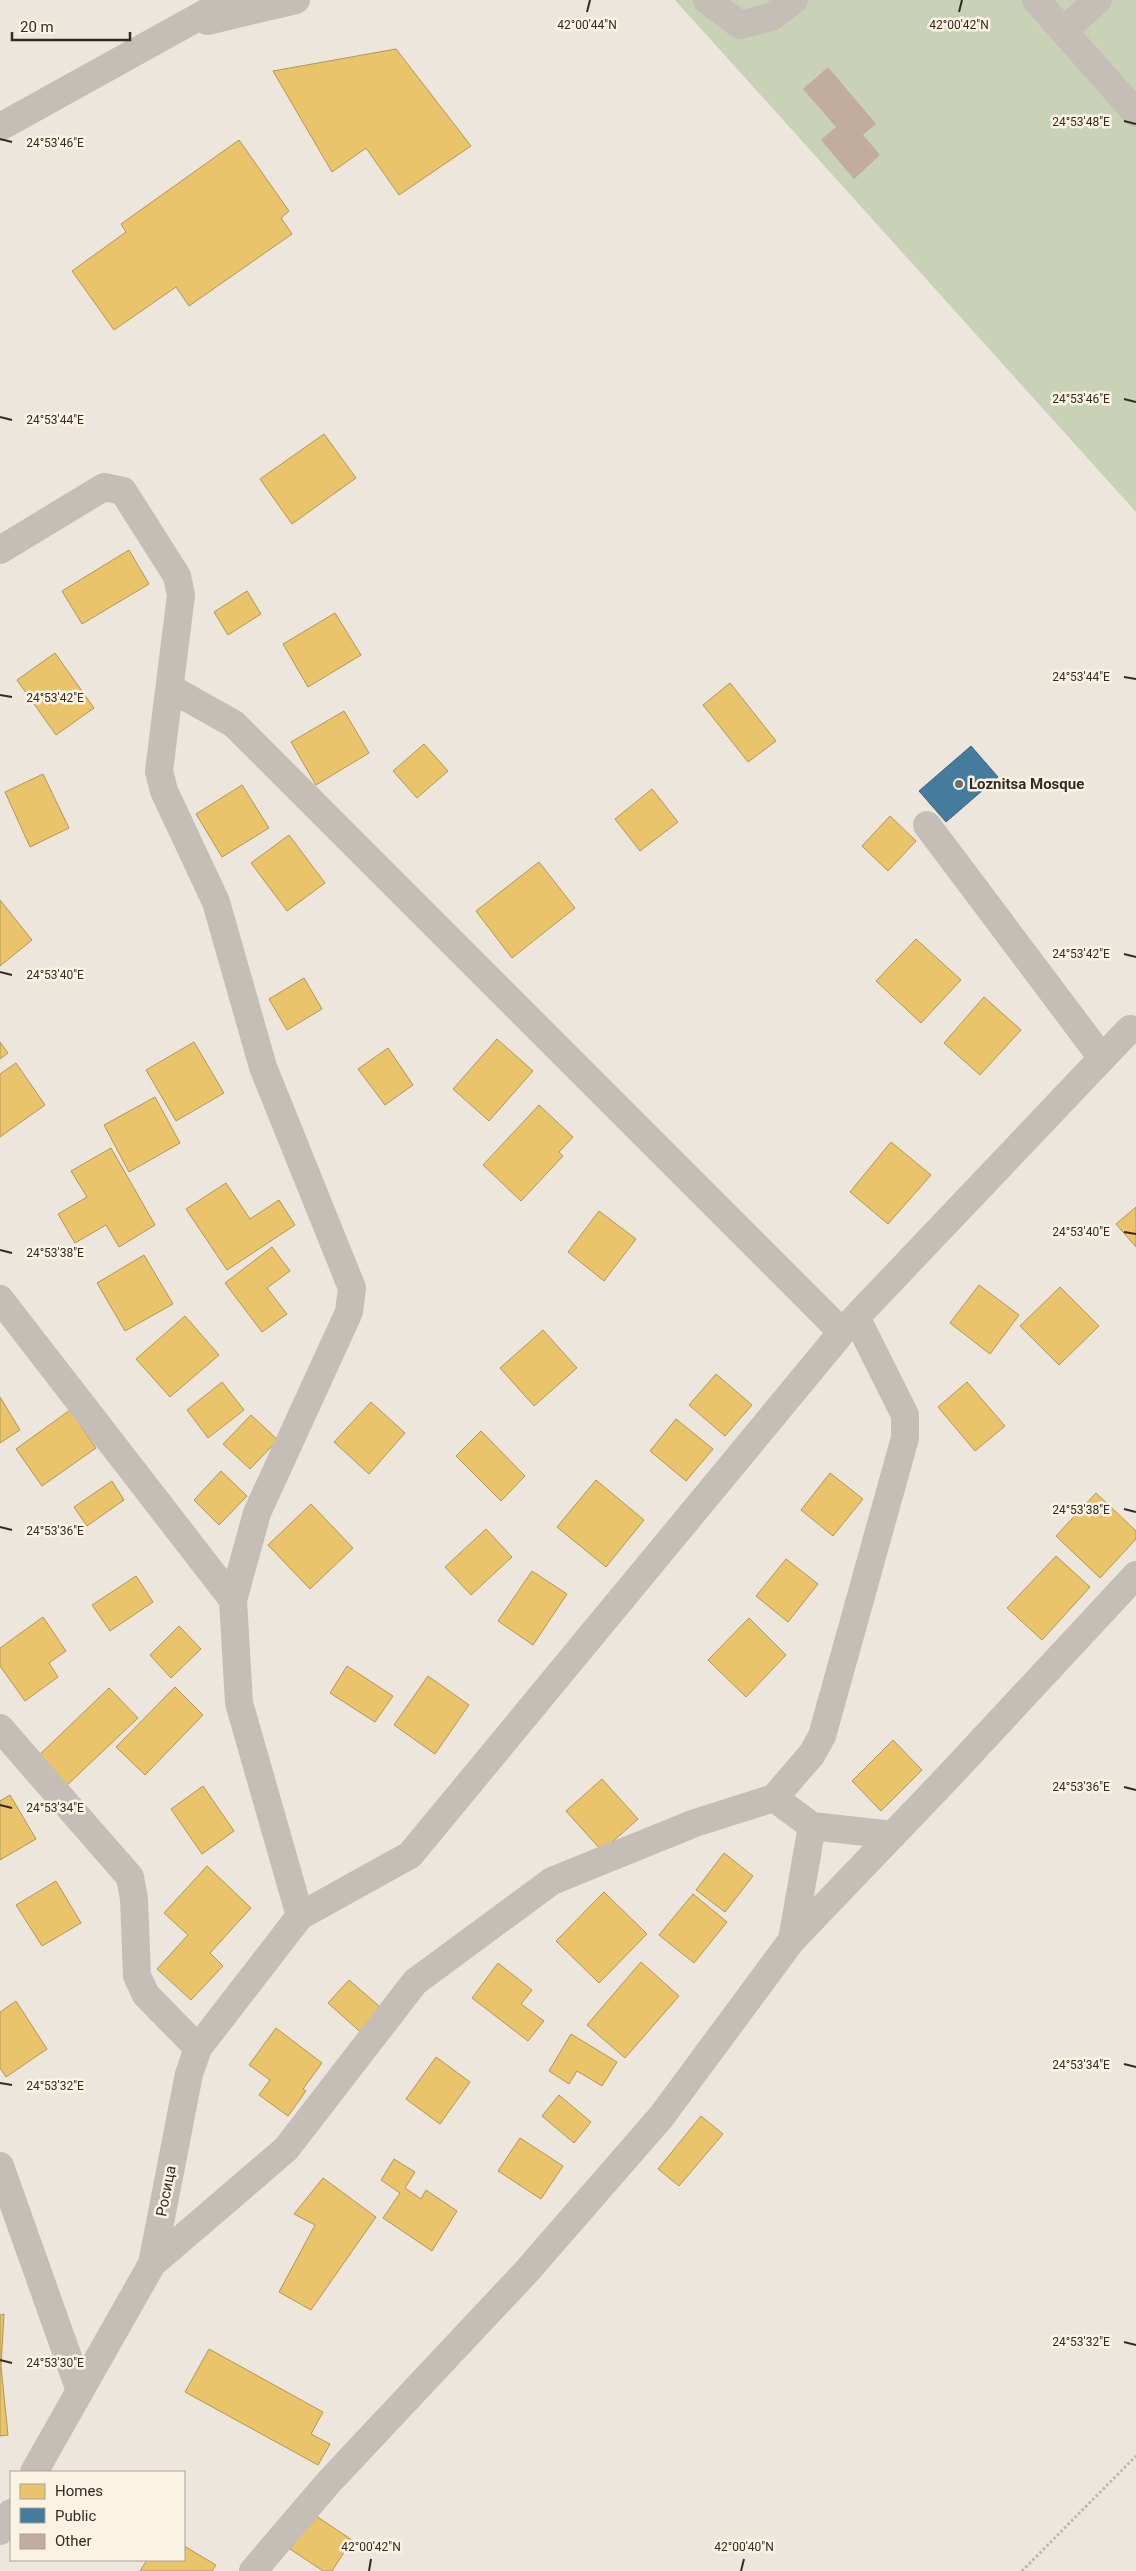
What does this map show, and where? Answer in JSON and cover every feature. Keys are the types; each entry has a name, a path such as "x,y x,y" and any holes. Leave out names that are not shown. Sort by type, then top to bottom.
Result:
{"street":[{"path":"0,127 229,0"},
{"path":"176,29 296,0"},
{"path":"707,0 710,5 740,25 771,17 794,0"},
{"path":"1036,0 1136,114"},
{"path":"1063,31 1098,0"},
{"path":"0,550 104,487 123,491 177,576 181,594 160,771 164,791 216,902 263,1067 352,1288 349,1312 257,1513 234,1600 239,1703 300,1916 410,1856 850,1326 1130,1029"},
{"path":"152,2264 286,2149 415,1982 552,1881 695,1823 774,1798 812,1754 822,1736 905,1438 905,1415 850,1326 234,724 170,688"},
{"path":"927,825 1102,1058"},
{"path":"0,1299 234,1600"},
{"path":"252,2571 328,2483 527,2271 661,2117 792,1940 1136,1575"},
{"path":"0,1728 130,1877 134,1899 136,1976 146,1996 198,2048"},
{"path":"774,1798 812,1826 893,1835"},
{"path":"792,1940 812,1826"},
{"name":"Росица","path":"35,2471 152,2264 189,2074 198,2048 300,1916"},
{"path":"0,2166 80,2391"},
{"path":"0,2531 10,2515"}],"path":[{"path":"1022,2571 1136,2456"}],"green space":[{"path":"675,0 1136,0 1136,512"}],"building: Homes":[{"path":"396,49 471,146 399,195 366,148 332,172 273,71"},
{"path":"239,140 289,211 281,218 292,234 189,306 176,287 114,330 72,271 126,232 121,224"},
{"path":"324,434 356,478 292,524 260,479"},
{"path":"129,550 149,584 82,624 62,591"},
{"path":"247,591 261,614 228,635 214,612"},
{"path":"335,613 361,655 308,687 283,644"},
{"path":"55,653 94,708 56,735 17,680"},
{"path":"730,683 776,741 748,762 703,705"},
{"path":"344,711 369,753 316,785 291,742"},
{"path":"424,744 448,771 417,798 393,771"},
{"path":"43,774 69,828 30,847 5,792"},
{"path":"242,785 269,828 222,857 196,814"},
{"path":"652,789 678,822 640,851 615,819"},
{"path":"890,816 916,841 888,871 862,846"},
{"path":"289,835 325,883 287,911 251,863"},
{"path":"539,862 575,908 512,958 476,911"},
{"path":"0,900 32,940 0,966"},
{"path":"916,939 961,980 921,1023 876,981"},
{"path":"304,978 322,1009 287,1030 269,999"},
{"path":"984,997 1021,1030 980,1075 944,1043"},
{"path":"497,1039 533,1071 489,1121 453,1089"},
{"path":"0,1042 8,1053 0,1059"},
{"path":"194,1042 224,1093 176,1121 146,1070"},
{"path":"388,1048 413,1085 385,1105 358,1069"},
{"path":"16,1063 45,1105 0,1137 0,1074"},
{"path":"155,1097 180,1143 129,1172 104,1125"},
{"path":"539,1105 573,1137 559,1152 563,1156 521,1201 483,1165"},
{"path":"891,1142 931,1175 888,1224 850,1192"},
{"path":"111,1148 155,1225 119,1247 106,1225 75,1243 58,1214 87,1197 71,1171"},
{"path":"226,1183 250,1219 279,1200 295,1225 227,1270 186,1209"},
{"path":"1136,1207 1136,1247 1116,1224"},
{"path":"599,1211 636,1239 604,1281 568,1252"},
{"path":"272,1247 290,1271 267,1288 287,1314 262,1332 225,1283"},
{"path":"144,1255 173,1304 125,1331 97,1283"},
{"path":"979,1285 1019,1315 990,1354 950,1323"},
{"path":"1060,1287 1099,1326 1059,1365 1020,1326"},
{"path":"185,1316 219,1355 170,1397 136,1359"},
{"path":"543,1330 577,1368 534,1406 500,1368"},
{"path":"716,1374 752,1405 725,1436 689,1405"},
{"path":"222,1382 244,1410 208,1438 187,1410"},
{"path":"967,1382 1005,1426 975,1451 938,1407"},
{"path":"0,1397 20,1430 0,1443"},
{"path":"371,1402 405,1433 369,1474 334,1442"},
{"path":"70,1410 96,1448 42,1486 16,1449"},
{"path":"251,1415 278,1440 250,1469 223,1444"},
{"path":"676,1419 713,1449 686,1481 650,1451"},
{"path":"481,1431 525,1476 501,1501 456,1456"},
{"path":"221,1471 247,1496 219,1525 194,1500"},
{"path":"830,1473 863,1499 833,1536 801,1510"},
{"path":"596,1480 644,1520 606,1567 557,1527"},
{"path":"112,1481 124,1500 87,1526 74,1507"},
{"path":"1096,1493 1136,1531 1136,1539 1100,1578 1056,1536"},
{"path":"311,1504 353,1548 310,1589 268,1545"},
{"path":"486,1529 512,1557 471,1595 445,1567"},
{"path":"1056,1556 1090,1587 1042,1640 1007,1608"},
{"path":"786,1559 818,1584 788,1622 756,1596"},
{"path":"532,1571 567,1594 533,1645 498,1621"},
{"path":"136,1576 153,1602 110,1631 92,1605"},
{"path":"43,1617 66,1651 49,1663 58,1677 25,1701 0,1666 0,1648"},
{"path":"749,1618 786,1655 746,1697 708,1660"},
{"path":"179,1626 201,1649 171,1678 150,1655"},
{"path":"347,1666 393,1696 375,1722 330,1693"},
{"path":"428,1676 469,1705 435,1754 394,1725"},
{"path":"175,1687 203,1715 145,1775 116,1747"},
{"path":"109,1688 138,1718 63,1789 35,1759"},
{"path":"893,1740 922,1770 881,1811 852,1781"},
{"path":"602,1779 638,1819 602,1851 566,1811"},
{"path":"203,1786 234,1831 202,1854 171,1809"},
{"path":"10,1795 36,1839 0,1860 0,1801"},
{"path":"724,1853 753,1876 725,1912 696,1890"},
{"path":"207,1866 251,1908 210,1953 223,1966 191,2000 157,1969 188,1935 164,1913"},
{"path":"56,1881 81,1923 42,1946 16,1905"},
{"path":"604,1892 647,1934 599,1983 556,1941"},
{"path":"693,1894 727,1922 694,1963 659,1935"},
{"path":"641,1962 679,1996 625,2058 587,2025"},
{"path":"498,1963 532,1990 521,2004 544,2021 528,2041 472,1998"},
{"path":"349,1980 387,2013 366,2037 328,2003"},
{"path":"16,2001 47,2049 6,2077 0,2068 0,2012"},
{"path":"276,2028 322,2063 303,2089 306,2091 288,2116 259,2095 270,2080 249,2065"},
{"path":"571,2034 617,2062 602,2086 577,2071 569,2084 549,2071"},
{"path":"436,2057 470,2082 440,2124 406,2099"},
{"path":"559,2095 591,2122 574,2143 542,2116"},
{"path":"701,2116 723,2134 679,2186 658,2169"},
{"path":"520,2138 563,2166 541,2199 498,2171"},
{"path":"394,2159 415,2172 405,2188 421,2199 426,2190 457,2211 432,2251 383,2218 400,2193 381,2180"},
{"path":"323,2178 376,2217 311,2310 279,2292 315,2225 294,2214"},
{"path":"4,2314 1,2366 8,2435 0,2436 0,2315"},
{"path":"209,2349 323,2412 311,2434 330,2444 318,2465 185,2392"},
{"path":"313,2514 352,2540 332,2571 323,2571 290,2549"},
{"path":"185,2547 216,2565 212,2571 140,2571 146,2561 185,2561"}],"building: Public":[{"name":"Loznitsa Mosque","path":"971,746 998,777 946,822 919,791"}],"building: Other":[{"path":"828,67 876,124 863,135 880,155 854,179 821,140 836,127 803,89"}],"place":[{"name":"Loznitsa Mosque","path":"959,784"}]}
